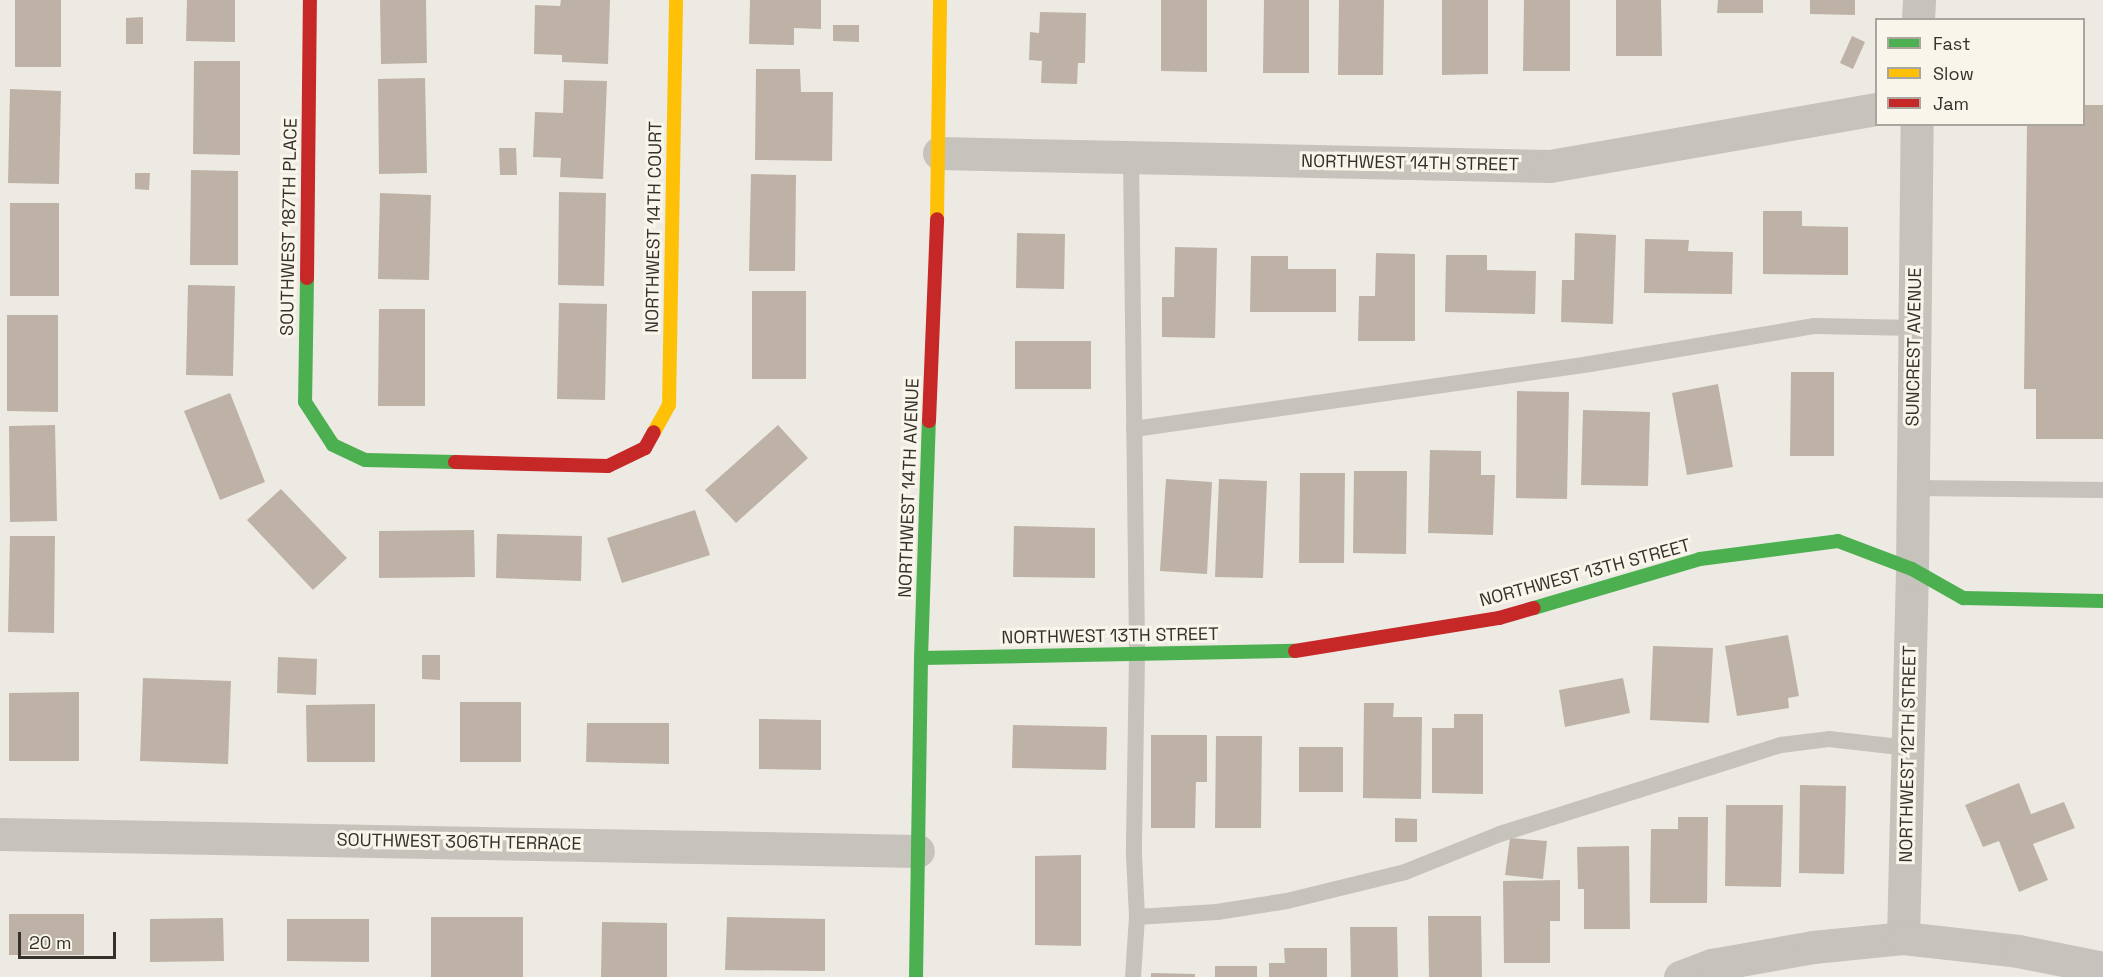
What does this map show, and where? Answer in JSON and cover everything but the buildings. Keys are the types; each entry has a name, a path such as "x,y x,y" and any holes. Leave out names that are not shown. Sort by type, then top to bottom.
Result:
{"street":[{"name":"SOUTHWEST 187TH PLACE","path":"310,0 305,402 333,445 365,459 608,466 645,448"},
{"name":"NORTHWEST 14TH COURT","path":"645,448 669,405 676,0"},
{"name":"NORTHWEST 14TH AVENUE","path":"916,977 921,658 939,153 940,0"},
{"path":"1918,0 1918,18"},
{"name":"NORTHWEST 14TH STREET","path":"939,153 1550,166 1875,110"},
{"name":"SUNCREST AVENUE","path":"1912,569 1917,126"},
{"name":"NORTHWEST 13TH STREET","path":"921,658 1297,651 1498,618 1700,559 1838,541 1912,569 1964,598 2103,601"},
{"name":"NORTHWEST 12TH STREET","path":"1903,938 1912,569"},
{"name":"SOUTHWEST 306TH TERRACE","path":"0,834 918,851"},
{"path":"1680,977 1712,965 1813,947 1903,938 2018,951 2103,968"}],"lane":[{"path":"1131,157 1137,654 1134,855 1137,917 1133,977"},
{"path":"1134,429 1590,364 1815,326 1914,328"},
{"path":"1913,488 2103,490"},
{"path":"1137,917 1217,912 1275,903 1405,872 1500,834 1781,745 1829,739 1908,748"}],"traffic: fast":[{"path":"307,278 305,402 333,445 365,460 455,462"},
{"path":"916,977 921,658 929,421"},
{"path":"1534,608 1700,559 1838,541 1912,569 1963,598 2103,601"},
{"path":"921,658 1295,651"}],"traffic: slow":[{"path":"654,432 669,405 676,0"},
{"path":"937,219 940,0"}],"traffic: jam":[{"path":"307,278 310,0"},
{"path":"929,421 937,219"},
{"path":"455,462 608,466 645,448 654,432"},
{"path":"1295,651 1499,618 1534,608"}]}
